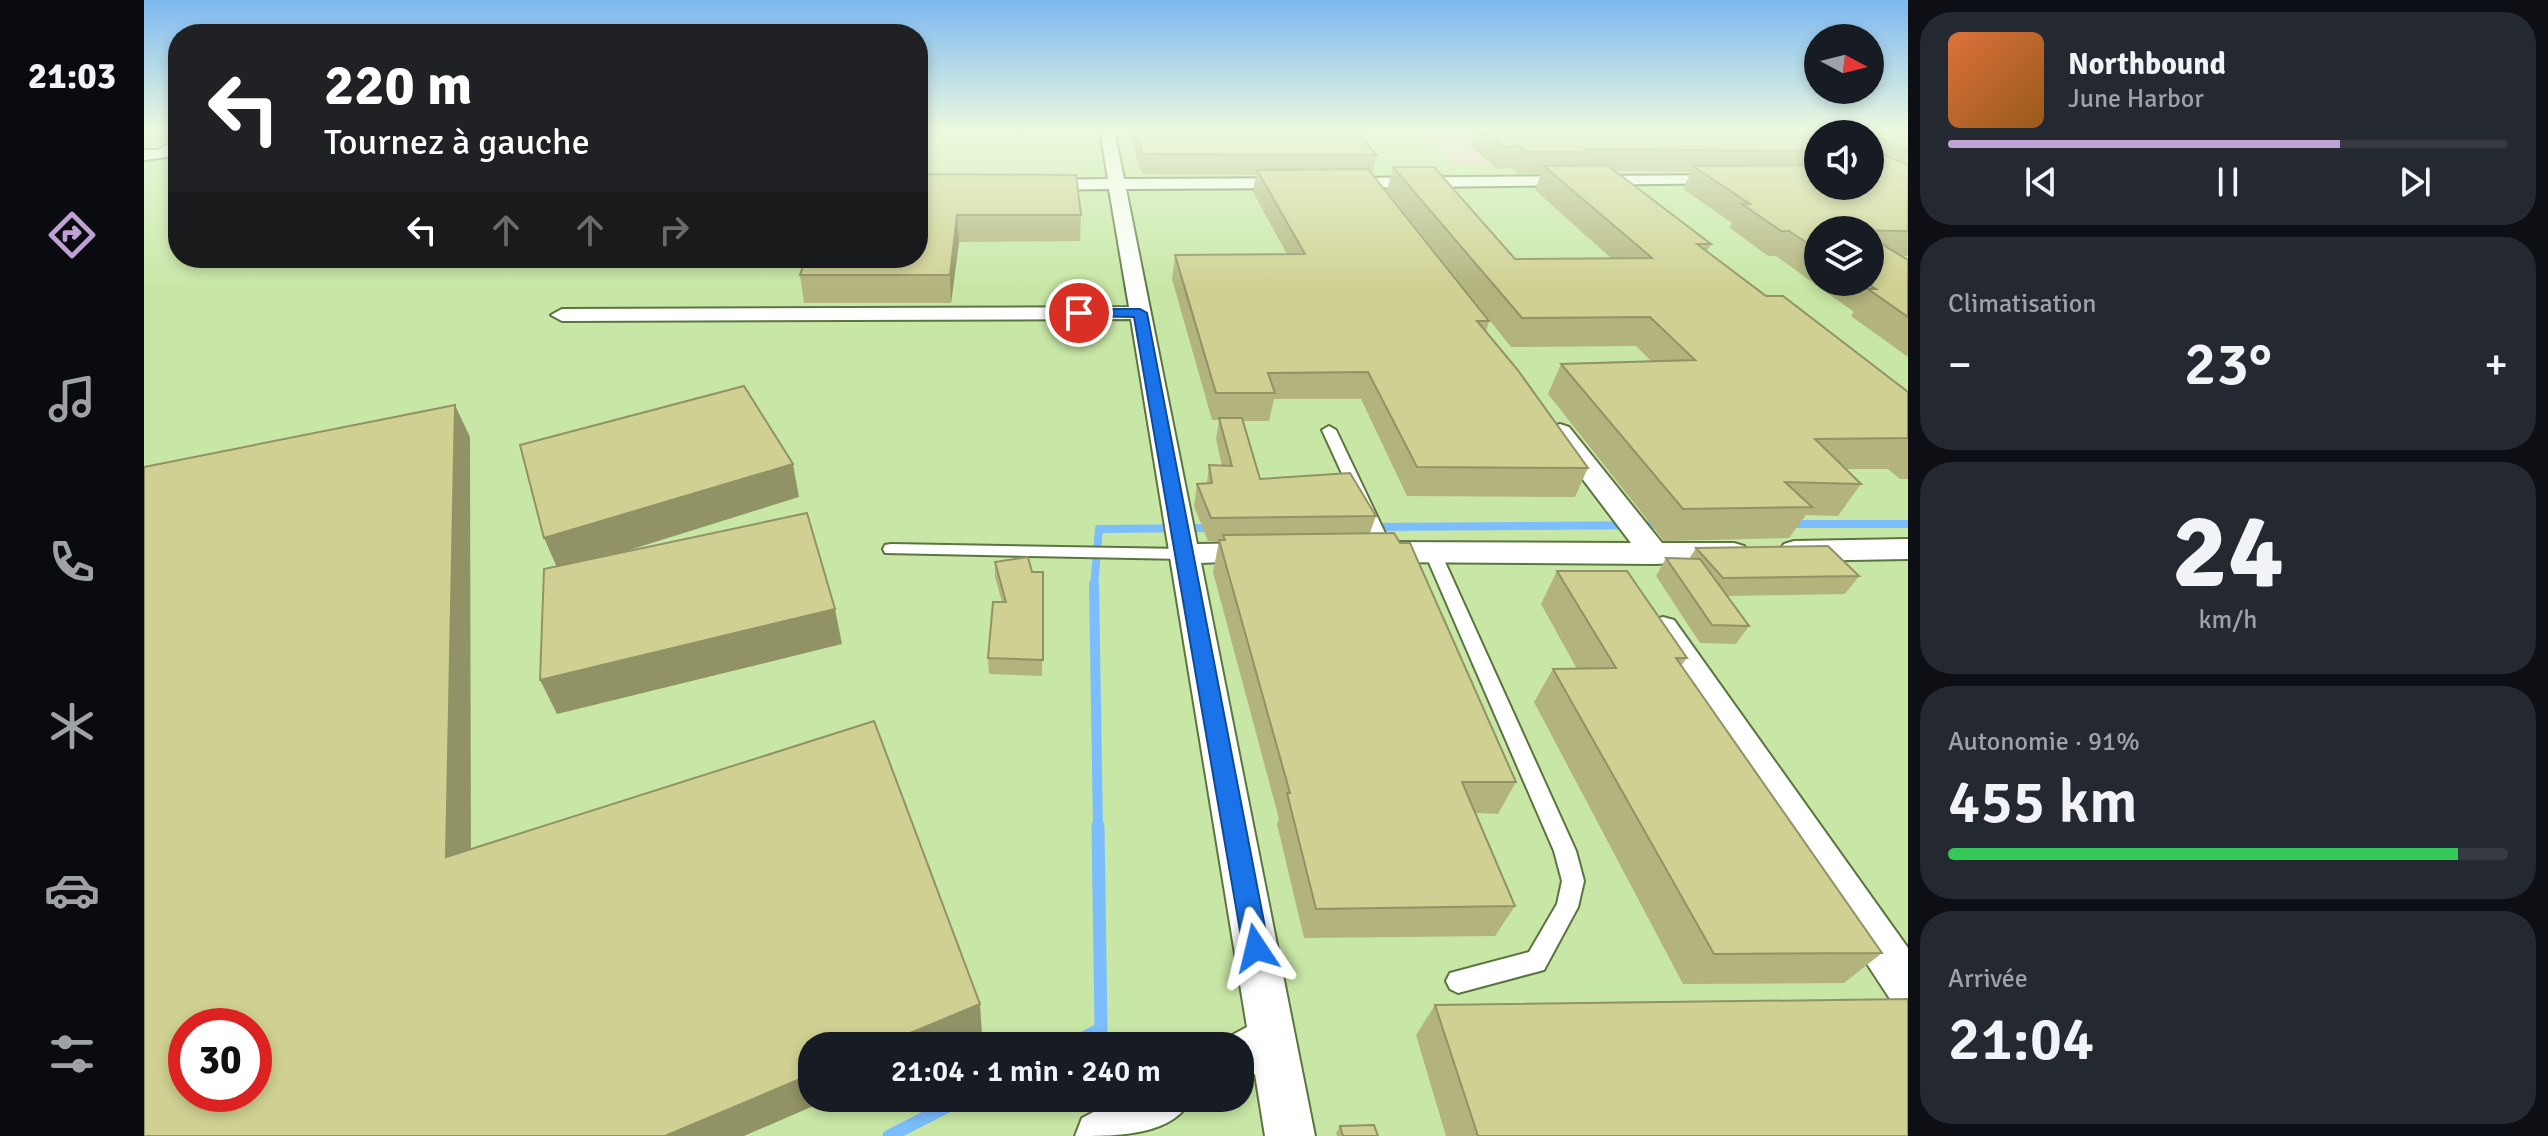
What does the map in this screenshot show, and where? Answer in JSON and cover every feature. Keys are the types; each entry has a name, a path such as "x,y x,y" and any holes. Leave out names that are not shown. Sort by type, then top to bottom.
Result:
{"street":[{"path":"1025,185 1313,183"},
{"path":"1369,183 1388,208"},
{"path":"1616,183 1638,201"},
{"path":"1117,185 1184,554 1256,1048 1290,1136"},
{"path":"562,315 1140,313"},
{"path":"1550,418 1636,574 1908,986"},
{"path":"1339,552 1383,546 1636,574 1908,549"},
{"path":"1184,554 1293,552"},
{"path":"1100,1136 1143,1112"}],"lane":[{"path":"1329,430 1383,546"},
{"path":"891,549 1184,554"},
{"path":"1432,551 1565,851 1573,881 1567,907 1536,962 1458,981"}],"shaded area":[{"path":"144,183 168,183 168,268 928,268 928,183 1804,183 1804,200 1884,200 1884,183 1908,183 1908,1136 144,1136"}],"building":[{"path":"928,183 1077,183 1081,215 957,215 950,275 800,275 802,268 928,268"},
{"path":"1264,183 1379,183 1489,321 1477,321 1517,369 1588,468 1417,467 1368,372 1268,373 1275,393 1216,393 1175,255 1305,254"},
{"path":"1407,183 1448,183 1515,259 1652,258 1564,183 1631,183 1711,244 1697,244 1766,296 1783,296 1908,392 1908,438 1815,439 1861,484 1785,482 1812,507 1683,509 1561,364 1695,360 1650,317 1522,318"},
{"path":"1719,183 1804,183 1804,200 1884,200 1884,183 1908,183 1908,231 1884,231 1884,216 1804,216 1804,241 1789,231 1781,231 1742,204 1750,204"},
{"path":"1884,245 1908,260 1908,317 1878,296 1884,296"},
{"path":"744,386 793,464 544,538 520,445"},
{"path":"455,405 446,857 874,721 980,1004 913,1032 798,1032 798,1080 665,1136 144,1136 144,467"},
{"path":"1219,418 1242,418 1260,479 1350,473 1376,516 1211,518 1197,484 1212,483 1209,465 1232,466"},
{"path":"807,513 835,609 540,680 544,569"},
{"path":"1394,533 1400,543 1410,543 1516,782 1462,782 1515,906 1316,909 1287,793 1290,793 1219,540 1225,540 1223,535"},
{"path":"1828,546 1859,576 1723,578 1696,548"},
{"path":"1028,557 1032,572 1043,572 1043,660 988,658 993,602 1006,602 995,562"},
{"path":"1666,558 1700,559 1749,626 1712,625"},
{"path":"1557,571 1627,571 1687,658 1676,658 1882,953 1714,954 1553,669 1616,668"},
{"path":"1908,999 1908,1136 1478,1136 1435,1005"},
{"path":"1374,1125 1378,1136 1343,1136 1340,1126"}],"waterway":[{"path":"1787,524 1908,524"},
{"path":"1371,527 1665,525"},
{"path":"1094,586 1099,529 1213,528"},
{"path":"1094,586 1098,828"},
{"path":"1095,1032 1101,1029 1098,826"},
{"path":"889,1136 936,1112"}],"route":[{"path":"1079,313 1140,313 1256,948"}]}
